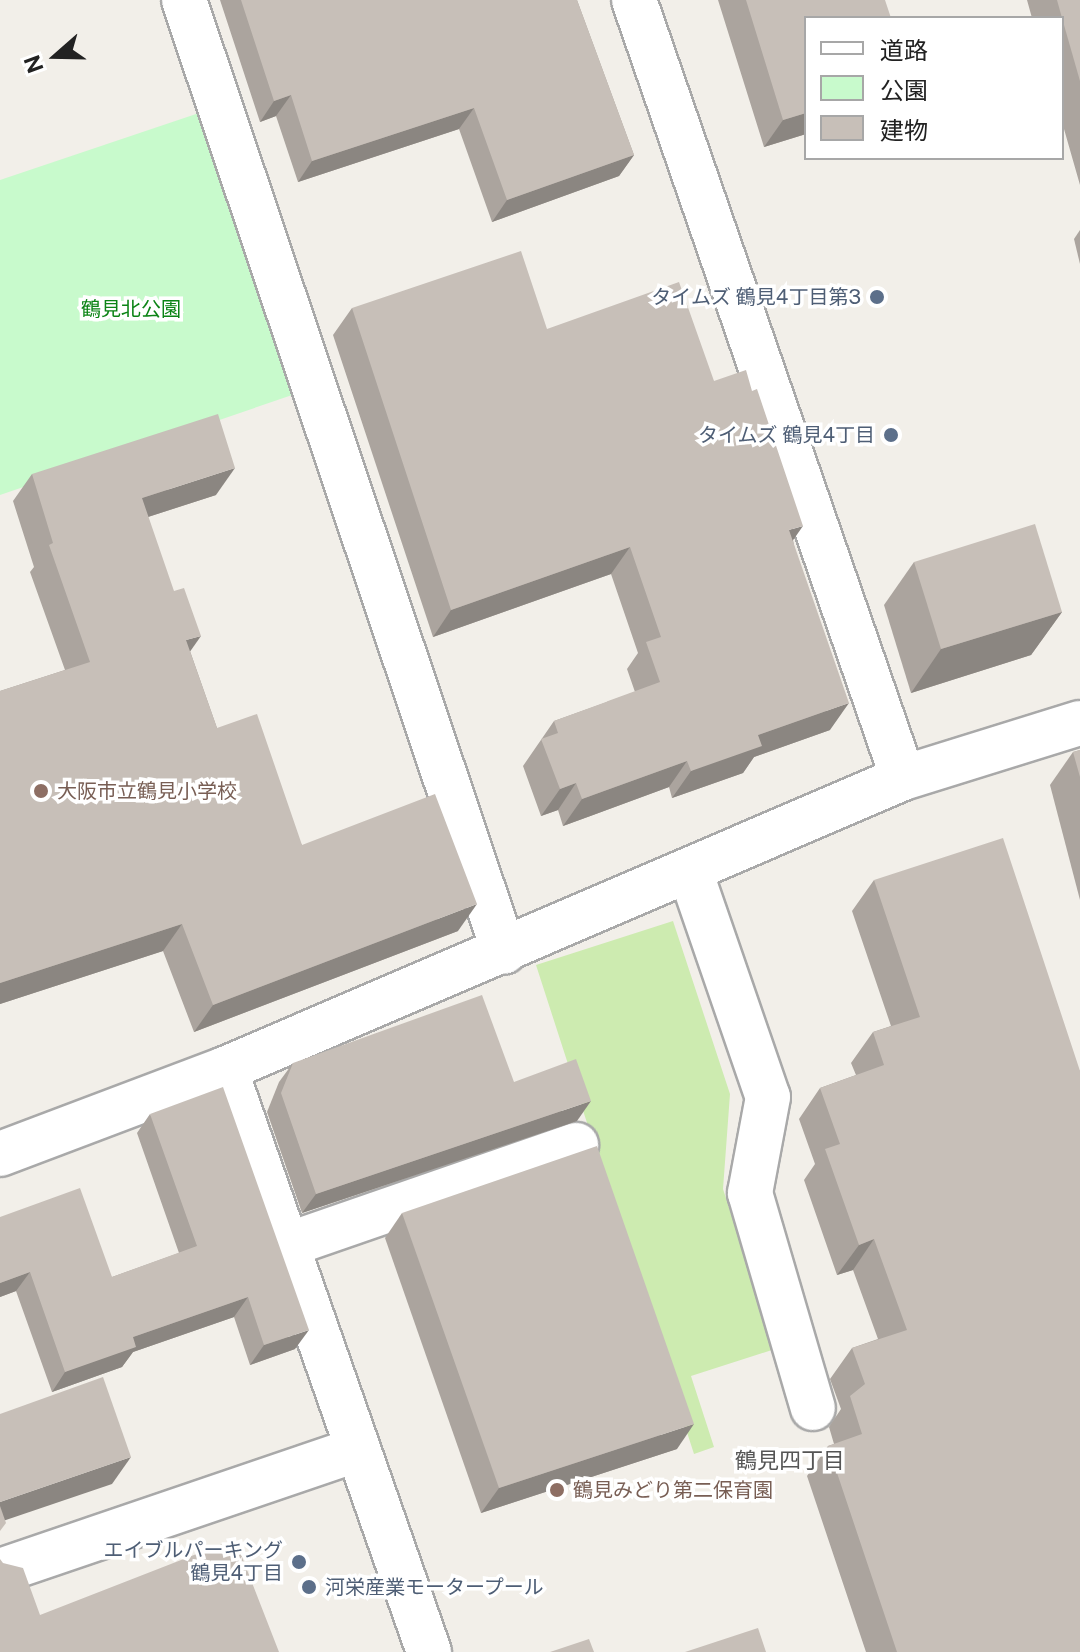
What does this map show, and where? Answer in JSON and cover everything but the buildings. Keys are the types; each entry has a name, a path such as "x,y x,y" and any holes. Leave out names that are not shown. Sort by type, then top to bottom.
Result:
{"street":[{"path":"184,0 504,952"},
{"path":"634,0 903,778"},
{"path":"0,1154 225,1069 504,952 903,778 1080,723"},
{"path":"690,871 768,1097 750,1193 813,1408"},
{"path":"225,1069 429,1652"},
{"path":"287,1245 576,1145"},
{"path":"0,1571 358,1449"}],"green space":[{"name":"鶴見北公園","path":"202,112 298,393 0,495 0,180"},
{"path":"673,921 730,1094 723,1189 775,1349 691,1376 714,1447 694,1454 536,965"}],"place":[{"name":"タイムズ 鶴見4丁目第3","path":"877,297"},
{"name":"タイムズ 鶴見4丁目","path":"891,435"},
{"name":"大阪市立鶴見小学校","path":"41,791"},
{"name":"鶴見みどり第二保育園","path":"557,1490"},
{"name":"エイブルパーキング 鶴見4丁目","path":"299,1562"},
{"name":"河栄産業モータープール","path":"309,1587"}],"district":[{"name":"鶴見四丁目","path":"790,1461"}]}
